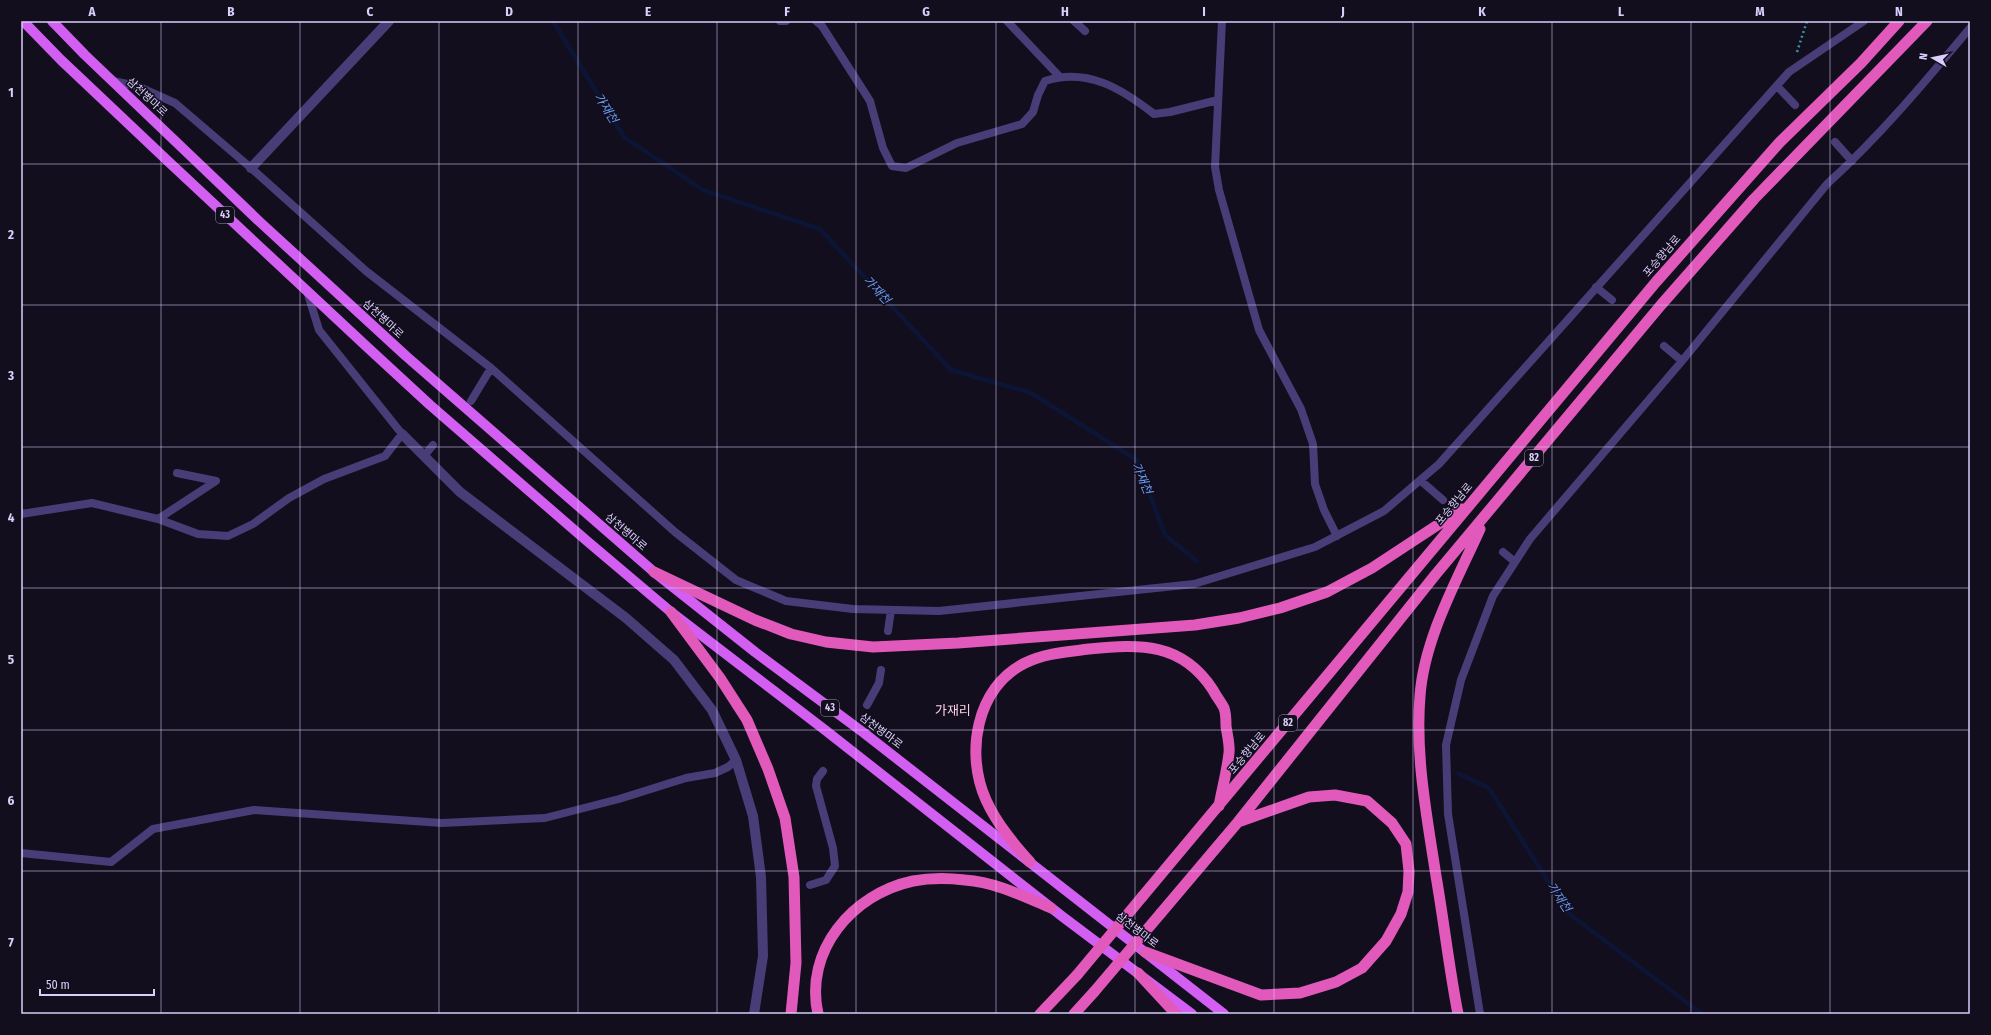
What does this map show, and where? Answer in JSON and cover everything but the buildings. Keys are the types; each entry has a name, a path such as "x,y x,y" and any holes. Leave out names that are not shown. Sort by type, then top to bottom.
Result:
{"highway":[{"name":"포승향남로","path":"1040,1014 1076,975 1219,807 1656,282 1775,148 1861,63 1899,21"},
{"name":"82","path":"1074,1014 1238,822 1436,574 1661,305 1754,199 1927,21"},
{"path":"654,572 755,620 791,634 826,642 873,647 958,643 1195,624 1239,618 1274,610 1326,592 1372,568 1471,503"},
{"path":"1458,1014 1422,779 1420,695 1427,660 1437,627 1484,517"},
{"path":"671,612 720,678 747,720 768,769 785,818 794,877 796,963 790,1014"},
{"path":"1030,862 1005,834 986,800 979,776 977,756 978,723 984,706 993,690 1007,675 1024,663 1050,653 1124,646 1142,646 1159,650 1183,659 1202,674 1224,709 1229,751 1219,807"},
{"path":"1145,952 1262,995 1300,993 1336,982 1362,968 1386,941 1401,914 1408,892 1410,871 1406,844 1392,823 1367,800 1335,795 1309,797 1238,822"},
{"path":"818,1014 815,1000 816,976 823,949 837,927 856,908 893,887 914,881 937,879 966,880 1000,887 1051,908"},
{"path":"1138,973 1176,1014"}],"main road":[{"name":"43","path":"23,21 142,137 430,405 671,612 825,730 1051,908 1192,1014"},
{"name":"삼천병마로","path":"52,21 261,223 406,356 654,572 749,647 864,733 1224,1014"}],"street":[{"path":"251,168 390,21"},
{"path":"402,434 460,492 626,618 674,660 712,710 736,760 753,816 765,899 763,956 754,1014"}],"lane":[{"path":"780,21 786,21"},
{"path":"816,21 822,26 870,101 883,148 892,166 906,168 957,143 1022,124 1033,112 1038,95 1045,81 1059,76 1087,78 1112,85 1136,99 1154,114 1170,112 1218,100"},
{"path":"1007,21 1059,76"},
{"path":"1074,21 1085,31"},
{"path":"1222,21 1215,167 1219,190 1259,330 1300,409 1313,444 1315,484 1324,510 1337,536"},
{"path":"113,81 137,86 175,103 251,168 366,271 491,368 675,532 736,580 786,600 853,609 939,611 1194,584 1315,547 1384,511 1440,464 1789,72 1864,21"},
{"path":"1480,1014 1448,814 1446,745 1461,680 1493,596 1530,539 1682,361 1827,184 1852,161 1932,73 1970,28"},
{"path":"1777,86 1795,105"},
{"path":"1835,142 1852,161"},
{"path":"1596,288 1612,300"},
{"path":"21,514 92,503 158,519 198,534 228,536 253,524 290,498 324,479 385,456 402,434 319,330 306,290"},
{"path":"1664,346 1682,361"},
{"path":"471,400 491,368"},
{"path":"424,456 433,445"},
{"path":"158,519 216,481 177,473"},
{"path":"1420,480 1443,500"},
{"path":"1503,552 1516,562"},
{"path":"888,631 891,610"},
{"path":"867,705 876,689 881,670"},
{"path":"21,853 111,862 153,829 254,810 442,823 545,818 619,799 686,778 715,773 728,767 736,760"},
{"path":"810,885 826,880 836,866 833,848 816,786 817,779 823,770"}],"path":[{"path":"1789,72 1802,41 1807,21"}],"waterway":[{"name":"가재천","path":"553,21 624,137 703,190 820,229 951,370 1031,393 1137,460 1165,535 1197,561"},
{"name":"가재천","path":"1459,774 1489,788 1568,913 1702,1014"}],"district":[{"name":"가재리","path":"953,710"}]}
